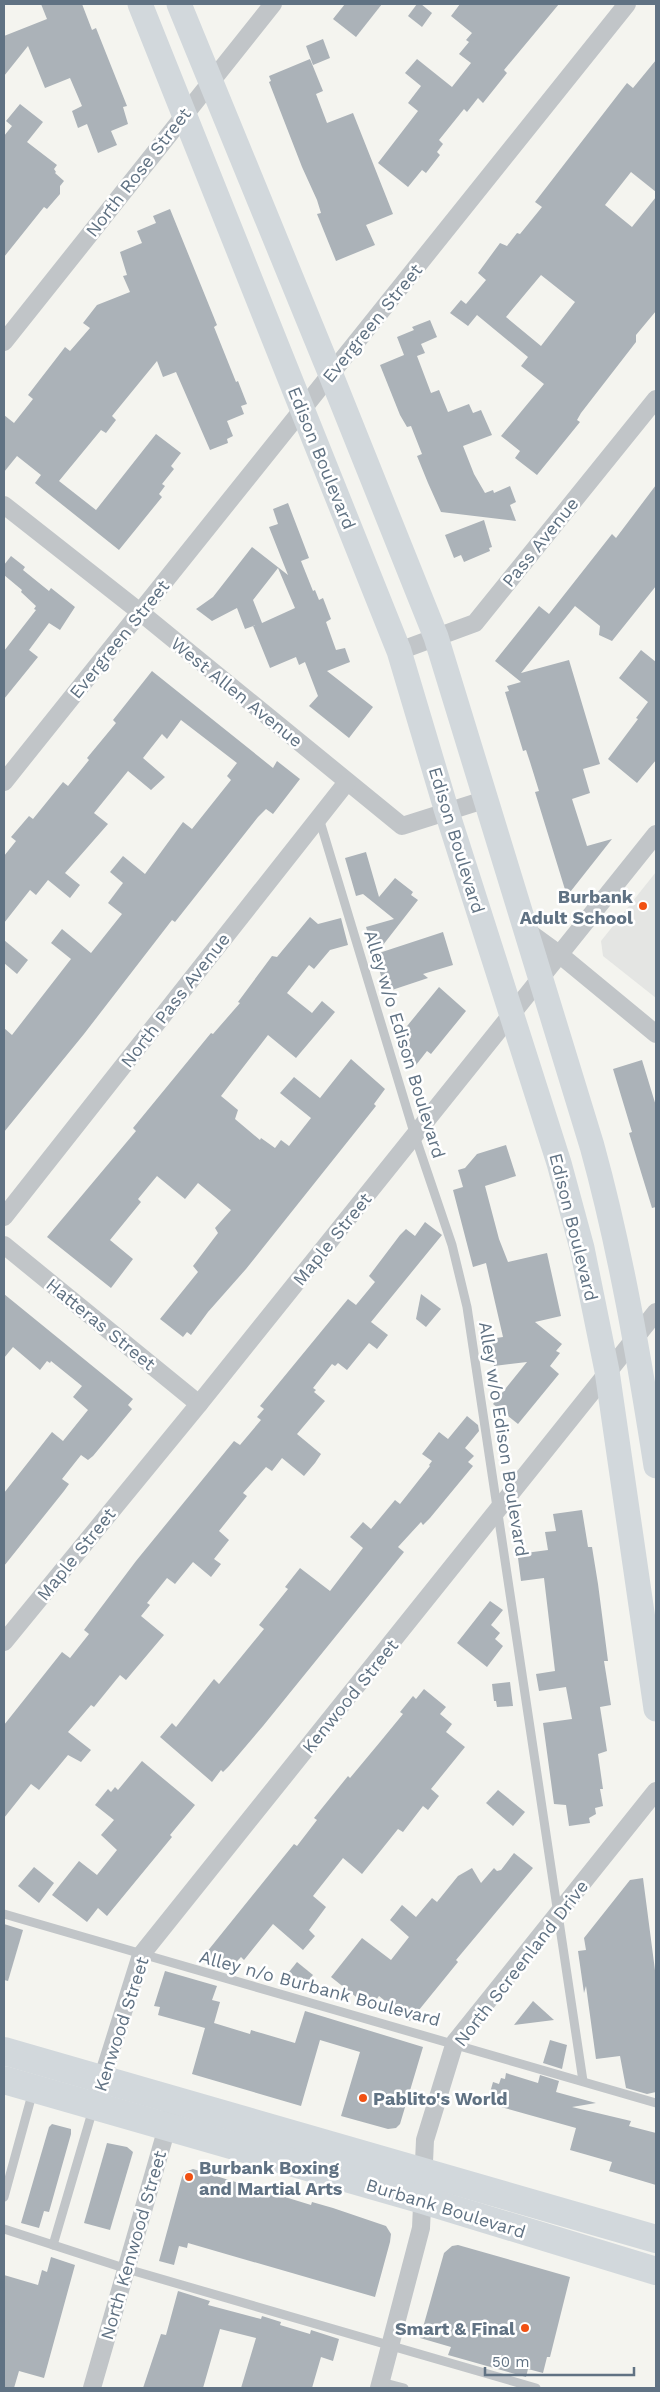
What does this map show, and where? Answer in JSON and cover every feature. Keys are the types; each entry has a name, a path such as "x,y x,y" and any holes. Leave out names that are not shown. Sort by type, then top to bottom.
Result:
{"main road":[{"name":"Edison Boulevard","path":"140,4 399,650 447,812 559,1163 580,1239 608,1371 656,1709"},
{"name":"Edison Boulevard","path":"178,4 331,375 436,637 484,800 592,1146 612,1218 636,1337 656,1466"},
{"name":"Burbank Boulevard","path":"4,2051 656,2239"},
{"name":"Burbank Boulevard","path":"4,2080 424,2200 656,2271"}],"street":[{"name":"North Rose Street","path":"4,342 273,4"},
{"name":"Evergreen Street","path":"4,782 627,4"},
{"name":"Pass Avenue","path":"399,650 475,623 656,398"},
{"name":"West Allen Avenue","path":"4,505 140,612 402,826 484,800"},
{"name":"North Pass Avenue","path":"4,1217 347,782"},
{"name":"Maple Street","path":"4,1642 513,1015 559,954 656,834"},
{"path":"526,930 559,954 656,1034"},
{"name":"Hatteras Street","path":"4,1245 199,1404"},
{"name":"Kenwood Street","path":"94,2106 141,1955 499,1511 656,1312"},
{"name":"North Screenland Drive","path":"380,2385 419,2238 424,2200 425,2140 455,2042 656,1791"},
{"name":"North Kenwood Street","path":"92,2388 175,2101"}],"lane":[{"name":"Alley w/o Edison Boulevard","path":"318,818 415,1136 452,1245 467,1307 583,2081"},
{"name":"Alley n/o Burbank Boulevard","path":"4,1914 141,1955 455,2042 656,2103"},
{"path":"4,2196 34,2089"},
{"path":"52,2245 94,2106"},
{"path":"4,2229 126,2269 530,2388"},
{"path":"380,2385 404,2388"}],"shaded area":[{"name":"Burbank Adult School","path":"656,872 656,998 603,956 601,941"}],"building":[{"path":"41,4 82,4 92,30 96,28 127,106 123,107 128,124 111,131 117,145 98,153 87,124 78,128 72,111 82,106 70,78 45,88 28,46 4,76 4,36 47,19"},
{"path":"345,4 382,4 356,37 333,19"},
{"path":"417,4 421,4 432,13 422,27 408,16"},
{"path":"460,4 559,4 504,70 507,73 483,103 478,98 467,112 464,109 439,140 443,144 437,152 440,155 426,173 422,170 408,187 378,163 418,111 408,103 421,86 405,73 417,59 452,87 471,63 459,54 469,42 466,40 472,33 451,16"},
{"path":"323,39 330,58 313,65 306,46"},
{"path":"310,59 323,91 316,94 327,123 353,113 393,214 366,225 375,245 336,261 317,214 321,213 317,200 269,82 271,81 269,76"},
{"path":"656,60 656,192 631,172 605,205 632,227 656,197 656,311 636,335 636,342 581,413 577,420 580,422 537,475 515,458 520,451 501,436 544,384 521,366 528,357 477,315 468,326 450,313 461,300 466,304 486,280 478,273 500,243 507,246 517,233 520,234 542,207 535,202 627,83 633,88","holes":["541,275 575,302 541,346 506,317"]},
{"path":"20,104 43,122 27,142 57,165 54,169 55,173 64,181 60,186 60,194 47,209 44,207 4,257 4,136 12,126 6,121"},
{"path":"170,209 217,325 214,327 247,404 241,406 244,414 227,421 233,436 227,439 228,443 210,450 176,372 163,377 157,361 112,416 116,420 106,433 101,430 59,481 96,510 156,434 181,453 171,466 174,469 162,484 165,486 159,494 162,497 119,550 35,483 41,475 17,456 4,472 4,415 14,423 33,399 28,395 65,347 70,351 90,328 83,323 97,305 130,292 123,276 127,275 120,252 142,243 137,231 156,223 153,216"},
{"path":"430,320 437,337 421,344 425,353 417,356 431,393 439,390 448,412 469,404 473,413 481,410 492,435 463,446 474,474 485,493 493,490 494,493 510,486 516,502 510,505 516,521 441,512 428,483 417,456 422,454 411,426 407,427 400,415 380,365 404,355 397,337 414,330 412,327"},
{"path":"656,485 656,586 612,641 599,635 600,626 575,606 521,673 569,660 600,764 583,769 590,793 572,799 587,846 612,839 567,896 535,792 539,791 526,750 523,751 505,692 509,691 507,686 521,682 495,661 539,606 549,614 612,534 616,538"},
{"path":"288,503 309,558 301,561 313,591 315,590 319,600 323,598 331,619 326,622 336,650 345,648 350,662 327,671 373,707 349,738 309,706 318,696 305,662 299,665 296,657 270,668 253,626 245,629 237,608 212,621 196,609 213,597 252,547 288,575 269,527 278,524 273,509","holes":["278,568 295,608 262,623 253,600"]},
{"path":"484,520 492,547 489,548 490,551 464,562 461,555 454,558 445,535"},
{"path":"11,556 25,567 23,570 49,591 51,588 75,607 60,630 49,623 29,650 38,657 4,699 4,651 36,610 34,609 36,606 21,592 22,590 4,575 4,565"},
{"path":"641,650 656,662 656,760 637,783 608,759 638,719 636,718 648,702 619,678"},
{"path":"152,671 273,768 277,761 300,779 273,814 266,809 258,817 175,922 172,920 84,1034 4,1132 4,1028 12,1035 71,959 51,943 62,929 91,953 122,914 108,903 123,883 110,872 123,856 145,874 183,822 192,829 231,780 227,776 237,763 181,720 167,739 162,734 143,758 165,777 151,790 128,771 94,813 108,824 65,873 80,885 70,898 48,880 36,895 30,890 4,923 4,856 16,841 11,837 29,816 33,819 63,782 68,786 89,760 87,758 116,723 113,720"},
{"path":"366,852 379,897 395,878 413,892 411,895 418,900 376,954 443,932 453,965 423,974 428,978 386,992 366,927 394,919 363,894 356,896 345,858"},
{"path":"310,917 318,924 341,918 348,945 330,950 314,969 309,965 287,993 312,1013 322,1001 335,1012 296,1058 268,1035 221,1096 238,1110 235,1119 260,1140 261,1138 275,1148 281,1140 289,1146 311,1118 280,1093 294,1077 320,1098 351,1059 385,1089 374,1104 376,1106 246,1269 208,1312 191,1335 187,1332 183,1337 160,1319 198,1272 193,1266 218,1233 215,1228 231,1210 198,1183 185,1199 157,1176 138,1199 141,1202 110,1240 133,1259 111,1288 47,1237 136,1131 133,1128 211,1033 213,1034 240,1003 238,1002 272,956 277,957"},
{"path":"4,940 28,960 17,974 4,963"},
{"path":"439,987 466,1011 431,1054 427,1051 416,1065 402,1054 407,1048 404,1046 411,1037 403,1031"},
{"path":"642,1060 656,1106 656,1207 652,1208 629,1133 632,1132 613,1069"},
{"path":"506,1145 516,1176 485,1186 499,1239 508,1262 547,1253 561,1316 535,1322 562,1344 556,1351 560,1353 550,1366 559,1374 518,1424 493,1404 527,1362 494,1366 490,1339 503,1337 486,1263 473,1267 453,1190 463,1187 458,1170 465,1168 477,1154"},
{"path":"425,1222 442,1235 371,1322 388,1335 377,1349 369,1343 347,1370 338,1363 335,1366 332,1364 313,1388 316,1390 314,1392 325,1401 297,1434 321,1454 315,1463 304,1476 282,1458 272,1471 266,1467 243,1493 247,1496 219,1531 229,1540 214,1559 221,1564 211,1577 193,1562 175,1584 167,1578 147,1603 150,1605 141,1616 164,1635 126,1680 120,1675 94,1707 91,1705 68,1732 91,1750 81,1762 68,1755 39,1790 31,1784 4,1818 4,1725 62,1652 70,1658 89,1634 84,1630 136,1561 234,1441 240,1445 261,1420 257,1417 264,1409 260,1406 348,1299 356,1305 375,1282 369,1276 400,1235 406,1229 415,1236"},
{"path":"4,1294 133,1399 128,1405 132,1409 93,1456 88,1460 81,1455 62,1479 69,1484 4,1566 4,1493 52,1432 63,1441 88,1410 73,1397 82,1386 51,1361 50,1363 47,1361 40,1370 13,1347 4,1358"},
{"path":"421,1294 441,1309 426,1327 416,1319"},
{"path":"467,1416 478,1425 479,1431 465,1448 474,1456 468,1462 473,1466 430,1518 423,1525 421,1522 398,1547 404,1552 263,1726 229,1766 223,1772 221,1770 212,1782 160,1737 172,1723 176,1727 214,1679 219,1684 264,1629 259,1625 288,1589 285,1587 300,1568 330,1591 363,1548 350,1537 363,1522 371,1529 395,1500 400,1504 430,1466 432,1461 422,1454 439,1432 448,1439"},
{"path":"582,1510 588,1547 592,1547 598,1584 608,1661 604,1661 611,1705 600,1707 607,1751 598,1754 603,1789 600,1789 603,1806 595,1808 596,1814 589,1818 590,1823 569,1826 566,1805 554,1804 543,1723 572,1719 566,1687 539,1691 536,1674 555,1671 544,1578 521,1581 518,1554 548,1550 545,1532 556,1531 553,1514"},
{"path":"490,1601 503,1610 491,1625 500,1633 495,1639 503,1646 487,1667 457,1643"},
{"path":"510,1682 513,1706 497,1707 496,1701 494,1701 492,1684"},
{"path":"424,1689 446,1707 440,1714 452,1724 446,1732 465,1747 431,1789 439,1796 428,1810 423,1806 403,1832 398,1829 362,1874 343,1858 313,1896 326,1907 309,1930 315,1936 303,1950 273,1924 244,1960 241,1957 228,1971 206,1953 294,1844 297,1846 317,1820 314,1818 403,1714 400,1712 413,1696 416,1699"},
{"path":"142,1761 195,1805 170,1835 172,1837 107,1916 98,1908 87,1922 52,1895 79,1861 97,1875 117,1850 101,1835 114,1820 95,1805 108,1789 111,1792 115,1787 118,1790"},
{"path":"498,1790 525,1812 513,1826 486,1803"},
{"path":"514,1853 533,1868 456,1960 458,1962 410,2021 379,1996 370,2008 331,1977 362,1938 391,1960 409,1937 390,1920 402,1905 416,1917 432,1898 437,1902 458,1876 472,1868 481,1883 494,1868 497,1871 501,1870"},
{"path":"34,1867 54,1883 39,1903 18,1886"},
{"path":"643,1878 656,1978 656,2092 647,2094 626,2088 620,2056 596,2059 586,1986 584,1993 578,1951 586,1950 584,1938 630,1880"},
{"path":"4,1924 23,1930 8,1981 4,1980"},
{"path":"297,1962 313,1975 300,1990 285,1977"},
{"path":"165,1971 217,1986 212,2000 220,2002 214,2023 250,2034 251,2030 295,2043 305,2011 423,2047 400,2124 396,2128 388,2129 341,2116 360,2052 320,2040 301,2106 192,2074 205,2028 158,2015 160,2007 154,2006"},
{"path":"533,2001 554,2020 514,2025"},
{"path":"550,2040 567,2045 562,2069 543,2063"},
{"path":"506,2073 538,2083 540,2075 559,2081 556,2092 596,2103 572,2107 631,2121 629,2126 656,2133 656,2185 609,2171 612,2162 570,2150 576,2128 487,2103 493,2082 499,2084 501,2078 505,2079"},
{"path":"52,2124 71,2129 71,2134 49,2212 44,2211 39,2228 21,2223 49,2127"},
{"path":"107,2143 127,2147 133,2152 110,2230 84,2223"},
{"path":"193,2169 311,2205 312,2202 333,2208 386,2226 391,2234 390,2242 375,2297 188,2243 187,2248 179,2246 174,2265 159,2261 182,2177 185,2172"},
{"path":"458,2245 570,2277 550,2357 547,2357 543,2373 528,2369 526,2377 448,2355 451,2347 420,2338 444,2253 452,2246"},
{"path":"51,2257 75,2265 44,2378 19,2371 14,2388 4,2388 4,2275 38,2285 42,2270 47,2272"},
{"path":"178,2291 210,2301 208,2305 261,2319 262,2316 281,2322 280,2325 310,2334 311,2330 339,2339 333,2361 321,2357 312,2388 241,2388 256,2338 220,2329 203,2388 143,2388 161,2334 166,2335"}],"place":[{"name":"Burbank Adult School","path":"643,906"},
{"name":"Pablito's World","path":"363,2098"},
{"name":"Burbank Boxing and Martial Arts","path":"189,2177"},
{"name":"Smart & Final","path":"525,2328"}]}
